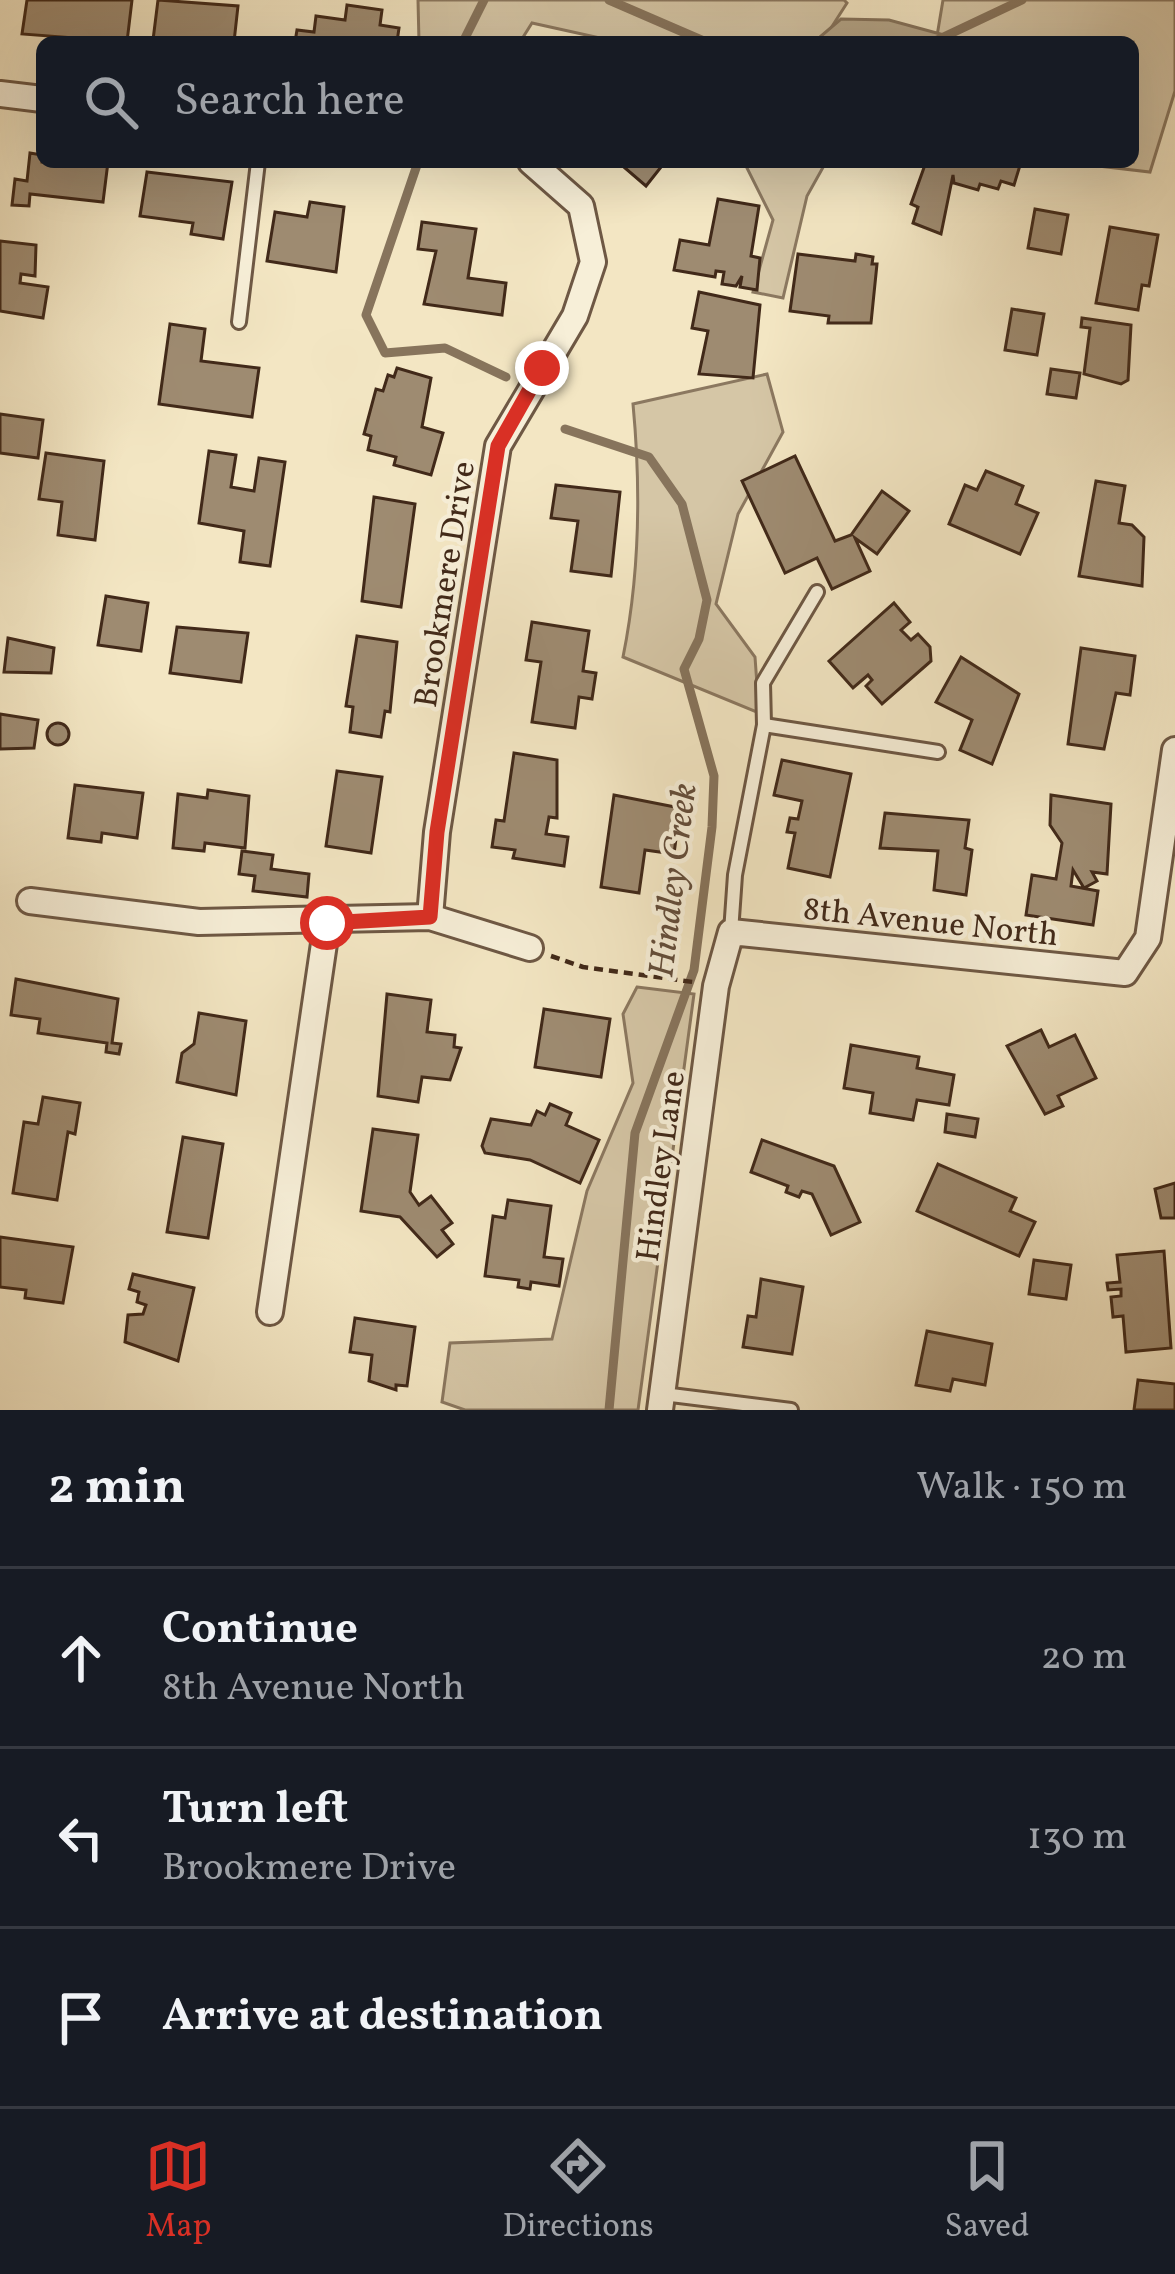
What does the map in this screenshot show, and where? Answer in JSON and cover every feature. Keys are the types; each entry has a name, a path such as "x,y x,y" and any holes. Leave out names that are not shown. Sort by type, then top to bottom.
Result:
{"street":[{"path":"0,94 36,98"},
{"name":"Brookmere Drive","path":"430,917 437,832 498,446 574,316 592,262 581,206 538,168"},
{"name":"8th Avenue North","path":"731,932 1125,974 1148,938 1175,750"},
{"path":"30,901 199,922 327,923 430,917 530,948"},
{"path":"270,1312 327,923"},
{"name":"Hindley Lane","path":"661,1402 716,986 731,932"}],"lane":[{"path":"239,322 258,168"},
{"path":"731,932 734,875 764,725 764,683 817,592"},
{"path":"764,725 938,752"},
{"path":"661,1402 791,1410"}],"path":[{"path":"530,948 583,967 678,980"}],"shaded area":[{"path":"418,0 847,3 826,36 591,36 532,23 524,36 419,36"},
{"path":"943,0 1175,0 1175,91 1150,172 1116,168 1139,168 1139,36 937,36"},
{"path":"841,19 889,20 944,35 943,36 821,36"},
{"path":"747,168 823,168 807,196 783,298 753,292 773,220"},
{"path":"767,374 783,432 738,514 716,604 755,657 759,713 623,657 637,531 633,404"},
{"path":"637,987 694,994 638,1410 465,1410 442,1402 450,1343 552,1339 587,1191 633,1083 623,1014"}],"building":[{"path":"27,0 132,0 128,36 22,34"},
{"path":"158,0 238,6 235,36 154,36"},
{"path":"347,5 382,10 380,25 399,28 398,36 296,36 297,30 314,32 316,16 345,20"},
{"path":"30,153 36,154 36,168 107,168 103,202 30,194 29,206 12,205 15,179 27,181"},
{"path":"625,168 660,168 646,186"},
{"path":"924,168 1019,168 1014,185 1001,181 998,189 980,184 978,190 954,183 953,175 941,234 913,223 918,207 911,204"},
{"path":"147,172 232,182 223,239 191,234 193,223 140,216"},
{"path":"718,199 759,206 751,256 760,258 757,290 740,287 742,276 736,286 722,284 724,272 716,271 715,277 674,270 680,240 709,245"},
{"path":"310,202 344,207 336,272 267,261 275,212 307,217"},
{"path":"1035,209 1068,215 1061,254 1028,248"},
{"path":"422,222 476,229 468,278 506,283 502,315 424,304 436,251 418,249"},
{"path":"1110,227 1158,235 1149,286 1142,285 1138,310 1096,303"},
{"path":"0,241 36,245 35,276 21,274 20,283 48,287 43,318 0,311"},
{"path":"798,254 855,261 856,254 873,257 872,264 877,264 871,323 828,323 829,316 790,311"},
{"path":"699,292 760,305 753,378 699,374 708,331 692,328"},
{"path":"1012,309 1044,314 1037,355 1005,350"},
{"path":"1082,318 1131,325 1128,380 1121,384 1084,374 1090,328 1081,327"},
{"path":"170,324 205,329 201,361 259,368 252,417 159,404"},
{"path":"397,368 431,378 422,427 443,433 431,475 394,465 396,457 368,450 371,436 364,434 376,389 383,391 388,375 394,377"},
{"path":"1051,369 1080,373 1076,398 1047,394"},
{"path":"0,414 43,420 38,458 0,453"},
{"path":"209,451 236,455 231,487 254,491 259,458 285,462 270,566 240,562 244,531 199,523"},
{"path":"46,453 104,461 95,540 58,535 62,502 39,499"},
{"path":"795,456 835,541 851,535 882,491 909,511 877,554 855,538 870,571 832,589 817,558 785,573 742,481"},
{"path":"986,471 1023,486 1016,504 1038,513 1020,554 949,524 965,485 977,490"},
{"path":"1096,481 1125,486 1119,523 1132,525 1144,537 1142,586 1079,576"},
{"path":"556,485 620,492 611,576 571,571 578,521 551,518"},
{"path":"374,497 415,504 401,607 362,601"},
{"path":"106,596 148,603 141,651 98,645"},
{"path":"894,603 910,622 901,630 911,640 918,634 930,647 931,661 882,704 866,686 872,680 868,675 853,688 829,661"},
{"path":"532,622 589,631 583,671 596,673 592,699 579,697 575,728 532,722 541,662 526,660"},
{"path":"177,627 248,633 241,682 170,673"},
{"path":"357,636 397,642 390,712 385,711 381,737 350,732 353,707 346,706"},
{"path":"8,638 54,648 51,673 4,672"},
{"path":"1081,648 1135,656 1130,695 1116,693 1104,749 1068,744"},
{"path":"961,657 1019,694 992,764 960,750 972,720 936,702"},
{"path":"0,714 38,720 34,748 0,749"},
{"path":"58,723 69,734 58,745 47,734"},
{"path":"514,753 557,760 557,818 549,817 546,834 568,837 564,866 513,858 515,850 492,847 496,820 504,821"},
{"path":"782,760 851,774 830,877 788,868 795,833 787,832 790,818 798,819 802,801 774,795"},
{"path":"337,771 382,777 371,853 326,846"},
{"path":"75,785 143,793 137,838 102,833 101,842 68,838"},
{"path":"208,790 249,796 245,848 205,843 204,851 173,848 178,794 207,798"},
{"path":"614,795 680,808 674,854 645,850 639,893 601,887"},
{"path":"1051,795 1111,804 1107,874 1092,872 1097,881 1084,888 1073,870 1071,886 1098,891 1093,925 1026,915 1032,875 1056,879 1062,843 1050,825"},
{"path":"885,813 969,820 965,848 972,850 966,895 934,890 938,851 880,848"},
{"path":"242,851 273,855 271,869 309,874 307,897 253,891 255,876 239,874"},
{"path":"16,979 118,999 112,1043 121,1044 119,1054 106,1052 107,1043 38,1033 40,1019 11,1015"},
{"path":"387,994 431,1000 427,1032 455,1035 454,1047 461,1048 450,1080 422,1077 418,1102 378,1096"},
{"path":"544,1009 610,1019 601,1077 535,1067"},
{"path":"199,1013 246,1021 236,1095 177,1082 182,1053 194,1044"},
{"path":"1041,1030 1049,1047 1075,1035 1096,1078 1058,1096 1063,1106 1045,1114 1007,1046"},
{"path":"851,1045 919,1057 917,1068 954,1075 949,1105 917,1100 913,1120 870,1113 873,1093 844,1088"},
{"path":"43,1097 80,1103 75,1134 68,1132 57,1200 13,1193 24,1122 38,1124"},
{"path":"550,1104 571,1113 566,1125 599,1140 580,1183 530,1160 485,1153 482,1146 491,1119 531,1125 537,1111 545,1115"},
{"path":"947,1114 978,1119 975,1137 945,1132"},
{"path":"373,1129 418,1135 410,1192 419,1205 431,1196 452,1223 442,1230 453,1244 437,1257 400,1217 361,1211"},
{"path":"183,1137 223,1144 208,1238 167,1232"},
{"path":"762,1140 834,1166 860,1222 831,1235 812,1194 802,1191 799,1197 786,1192 788,1186 751,1172"},
{"path":"938,1164 1016,1198 1010,1211 1035,1222 1019,1256 917,1211"},
{"path":"1175,1183 1175,1218 1161,1218 1155,1189"},
{"path":"508,1200 551,1206 544,1257 563,1259 559,1286 531,1282 530,1289 518,1287 519,1280 485,1276 493,1216 505,1218"},
{"path":"0,1237 73,1247 63,1303 25,1298 26,1290 0,1287"},
{"path":"1164,1251 1171,1348 1126,1352 1123,1316 1113,1317 1111,1297 1121,1296 1121,1289 1108,1290 1107,1283 1120,1282 1117,1255"},
{"path":"1034,1260 1071,1265 1066,1299 1029,1294"},
{"path":"133,1274 194,1288 178,1361 125,1342 128,1315 143,1314 146,1305 137,1302 139,1292 129,1289"},
{"path":"761,1279 803,1287 792,1354 743,1347 748,1316 756,1317"},
{"path":"355,1318 415,1327 407,1386 396,1385 396,1390 369,1381 372,1355 350,1352"},
{"path":"927,1331 992,1344 985,1385 953,1379 950,1391 916,1385"},
{"path":"1138,1380 1175,1384 1175,1410 1134,1410"}],"waterway":[{"name":"Hindley Creek","path":"466,36 484,0"},
{"path":"609,0 692,36"},
{"path":"946,36 1022,0"},
{"name":"Hindley Creek","path":"416,168 366,315 385,353 445,348 506,377"},
{"name":"Hindley Creek","path":"565,429 649,457 682,504 707,600 699,639 684,669 714,776 712,827 694,970 635,1133 609,1410"}],"route":[{"path":"327,923 430,917 437,832 498,446 542,368"}]}
